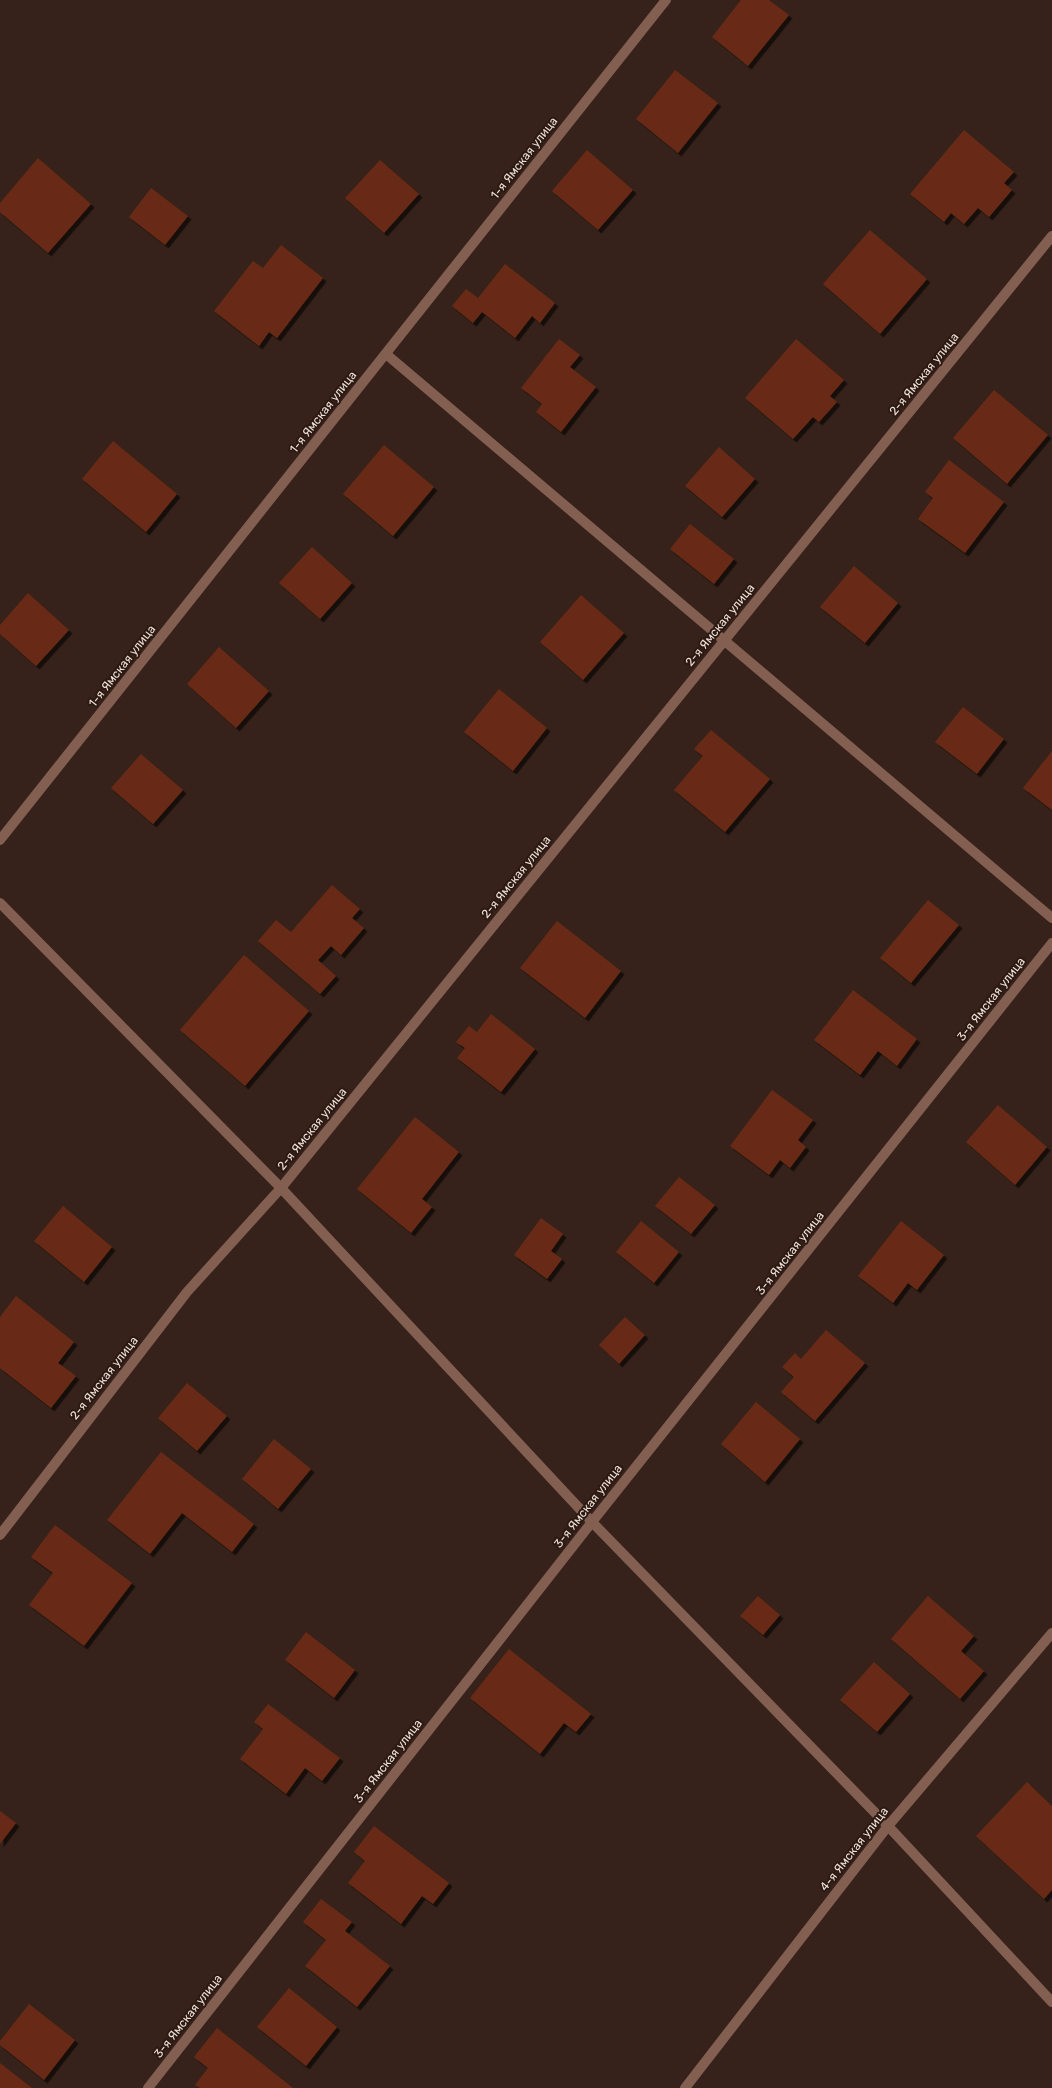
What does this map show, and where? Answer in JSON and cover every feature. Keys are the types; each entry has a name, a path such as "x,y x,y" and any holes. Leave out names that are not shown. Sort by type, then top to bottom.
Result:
{"street":[{"name":"1-я Ямская улица","path":"0,840 666,0"},
{"name":"2-я Ямская улица","path":"0,1535 187,1292 281,1188 1052,236"},
{"path":"386,354 1052,918"},
{"path":"0,903 281,1188 592,1522 888,1826 1052,2002"},
{"name":"3-я Ямская улица","path":"148,2088 592,1522 1052,943"},
{"name":"4-я Ямская улица","path":"685,2088 888,1826 1052,1632"}],"building":[{"path":"741,0 769,0 789,15 748,66 712,37"},
{"path":"675,70 718,103 678,153 636,119"},
{"path":"964,130 1014,172 1004,183 1012,190 989,217 978,208 964,224 951,213 944,222 910,194"},
{"path":"587,150 633,190 598,230 552,191"},
{"path":"38,158 91,204 48,253 0,212 0,203"},
{"path":"380,160 419,194 384,233 345,198"},
{"path":"151,188 188,216 165,245 129,217"},
{"path":"870,230 927,279 880,334 823,284"},
{"path":"281,245 323,278 277,338 269,332 259,346 214,311 253,261 263,268"},
{"path":"505,264 555,303 540,323 532,316 515,338 482,312 473,323 452,306 466,289 478,298"},
{"path":"559,339 580,355 570,367 596,387 561,432 536,412 542,404 521,388"},
{"path":"796,339 844,380 830,396 837,402 819,422 813,417 793,439 745,398"},
{"path":"994,390 1048,435 1007,484 953,438"},
{"path":"113,441 177,494 146,532 82,479"},
{"path":"384,445 434,487 393,536 343,494"},
{"path":"719,447 755,479 722,517 685,486"},
{"path":"949,460 1004,502 965,553 918,519 933,498 925,492"},
{"path":"690,524 734,559 714,584 670,549"},
{"path":"312,547 352,583 320,619 279,583"},
{"path":"854,566 898,603 865,643 820,607"},
{"path":"28,593 69,630 36,666 0,634 0,625"},
{"path":"581,595 624,633 583,680 540,642"},
{"path":"219,647 269,691 236,728 187,684"},
{"path":"499,689 547,728 513,771 464,732"},
{"path":"963,707 1004,739 977,774 935,742"},
{"path":"711,730 770,779 725,832 674,790 703,756 694,749"},
{"path":"1052,751 1052,810 1023,788"},
{"path":"141,754 183,790 153,824 111,788"},
{"path":"332,885 360,909 352,918 364,928 341,955 331,946 318,960 336,976 320,994 258,941 276,920 291,932"},
{"path":"928,900 959,925 911,983 880,958"},
{"path":"557,921 621,971 585,1018 520,968"},
{"path":"244,955 309,1011 245,1086 180,1030"},
{"path":"853,990 917,1039 897,1066 878,1051 860,1075 814,1040"},
{"path":"491,1014 535,1049 501,1092 457,1058 465,1048 456,1042 469,1026 477,1032"},
{"path":"772,1090 813,1120 798,1140 806,1147 790,1168 780,1160 769,1175 730,1146"},
{"path":"998,1105 1047,1147 1015,1185 966,1142"},
{"path":"415,1117 459,1152 422,1199 432,1207 411,1233 357,1189"},
{"path":"679,1177 715,1205 691,1234 655,1206"},
{"path":"63,1206 112,1247 84,1282 34,1241"},
{"path":"541,1218 563,1234 551,1251 562,1259 547,1279 514,1255"},
{"path":"641,1221 679,1252 654,1283 616,1252"},
{"path":"901,1221 944,1255 917,1290 908,1283 893,1303 858,1276"},
{"path":"16,1296 74,1342 58,1363 76,1376 51,1408 0,1368 0,1317"},
{"path":"625,1317 645,1335 619,1364 599,1345"},
{"path":"826,1330 865,1363 815,1421 781,1392 794,1377 782,1367 795,1353 801,1359"},
{"path":"187,1383 227,1416 197,1451 158,1418"},
{"path":"756,1402 800,1439 765,1482 721,1444"},
{"path":"274,1439 311,1469 278,1509 242,1479"},
{"path":"161,1452 254,1524 232,1552 182,1513 150,1554 107,1520"},
{"path":"55,1525 132,1583 84,1646 29,1605 53,1573 31,1557"},
{"path":"758,1596 780,1615 763,1635 740,1616"},
{"path":"928,1596 974,1636 961,1651 984,1671 960,1699 891,1639"},
{"path":"306,1632 355,1670 334,1698 285,1660"},
{"path":"509,1649 591,1714 576,1732 564,1723 540,1754 470,1698"},
{"path":"874,1662 910,1694 877,1732 840,1700"},
{"path":"268,1704 340,1758 322,1781 305,1768 286,1794 240,1759 263,1729 254,1722"},
{"path":"1027,1782 1052,1806 1052,1890 1044,1899 976,1836"},
{"path":"0,1811 16,1823 0,1844"},
{"path":"374,1826 449,1883 433,1904 422,1896 401,1924 348,1883 365,1861 354,1852"},
{"path":"321,1899 352,1922 345,1931 390,1966 357,2007 305,1966 326,1940 303,1922"},
{"path":"289,1988 337,2027 306,2066 257,2027"},
{"path":"29,2004 75,2040 44,2080 0,2045 0,2041"},
{"path":"217,2028 293,2088 200,2088 195,2085 208,2068 194,2057"},
{"path":"0,2063 32,2088 0,2088"}]}
